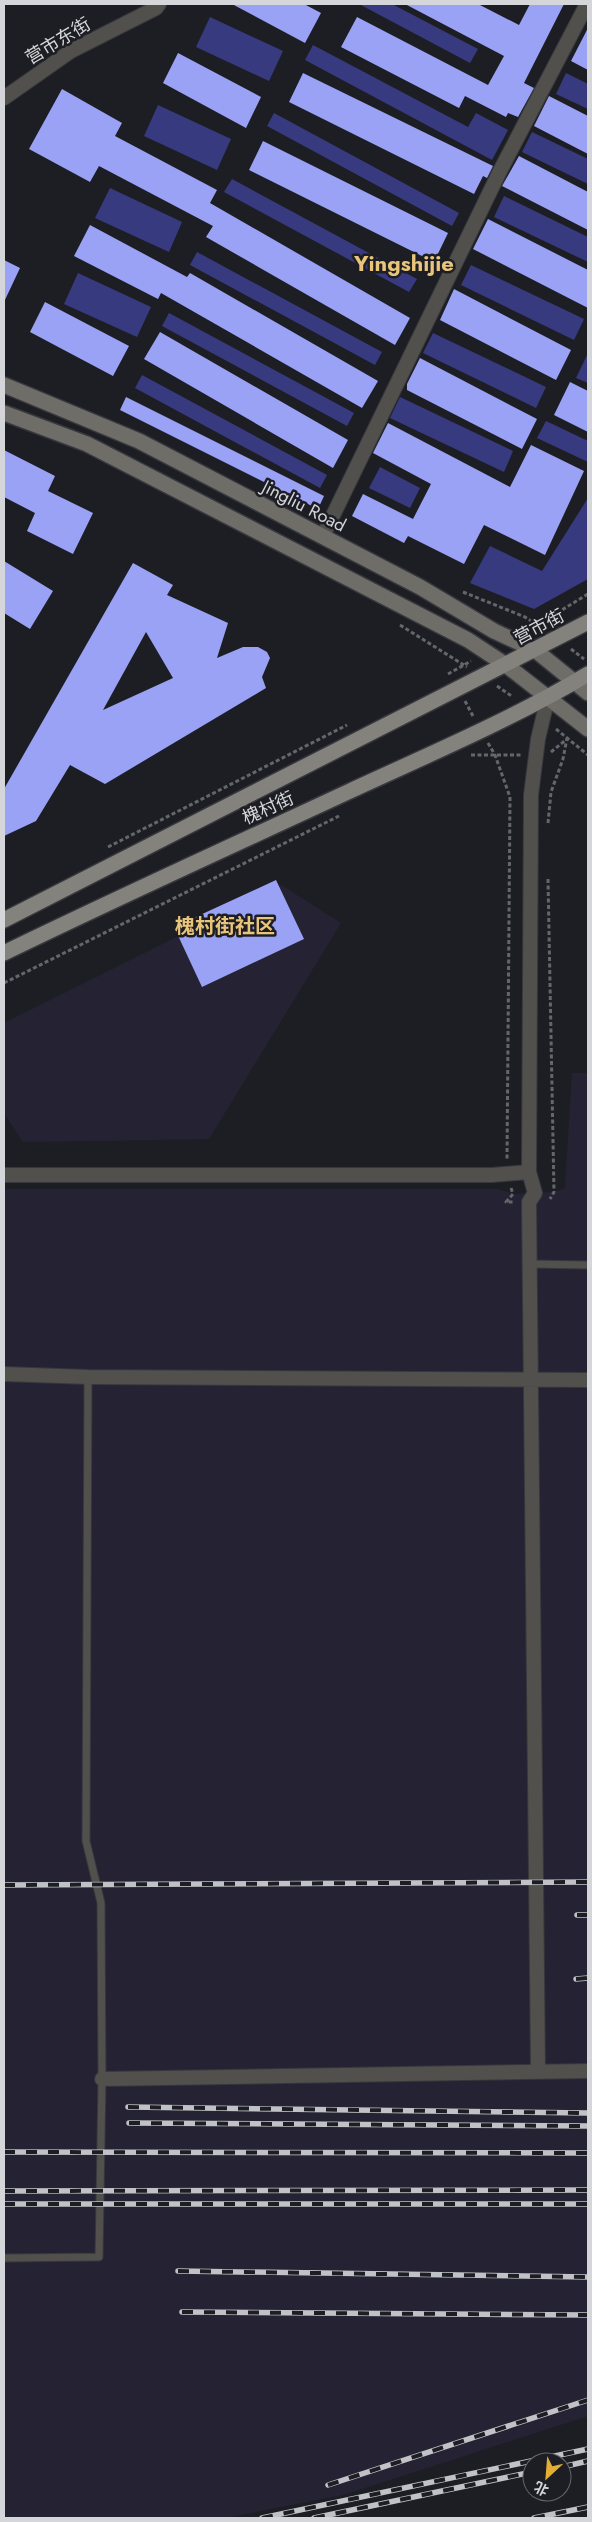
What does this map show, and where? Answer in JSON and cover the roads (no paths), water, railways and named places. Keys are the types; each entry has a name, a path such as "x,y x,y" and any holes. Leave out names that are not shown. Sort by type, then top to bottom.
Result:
{"main road":[{"name":"Jingliu Road","path":"4,384 139,441 420,587 494,631 535,650 582,678 588,693"},
{"path":"4,413 87,444 108,454 460,636 506,664 585,727"},
{"name":"营市街","path":"506,664 588,622"},
{"name":"槐村街","path":"4,920 459,690 506,664"},
{"path":"548,697 582,678"},
{"name":"槐村街","path":"4,954 164,875 548,697"}],"street":[{"name":"营市东街","path":"4,98 71,51 156,8 159,4"},
{"path":"322,536 500,171 587,4"},
{"path":"538,2070 529,1202 535,1193 529,1172 531,795 536,756 548,697"},
{"path":"4,1175 492,1175 529,1172"},
{"path":"4,1374 88,1377 531,1378 588,1380"},
{"path":"102,2079 538,2070 588,2071"}],"lane":[{"path":"530,1264 588,1265"},
{"path":"4,2258 99,2257 102,2079 101,1903 86,1841 88,1377"}],"railway":[{"path":"4,1885 588,1882"},
{"path":"577,1915 588,1915"},
{"path":"576,1979 588,1978"},
{"path":"128,2107 588,2113"},
{"path":"129,2123 588,2126"},
{"path":"4,2152 588,2153"},
{"path":"4,2191 588,2190"},
{"path":"4,2204 588,2204"},
{"path":"178,2271 588,2277"},
{"path":"182,2312 588,2315"},
{"path":"328,2485 588,2400"},
{"path":"262,2518 588,2449"},
{"path":"572,2465 588,2461"},
{"path":"314,2518 522,2474"},
{"path":"534,2518 588,2507"}],"district":[{"name":"Yingshijie","path":"404,263"},
{"name":"槐村街社区","path":"225,926"}]}
